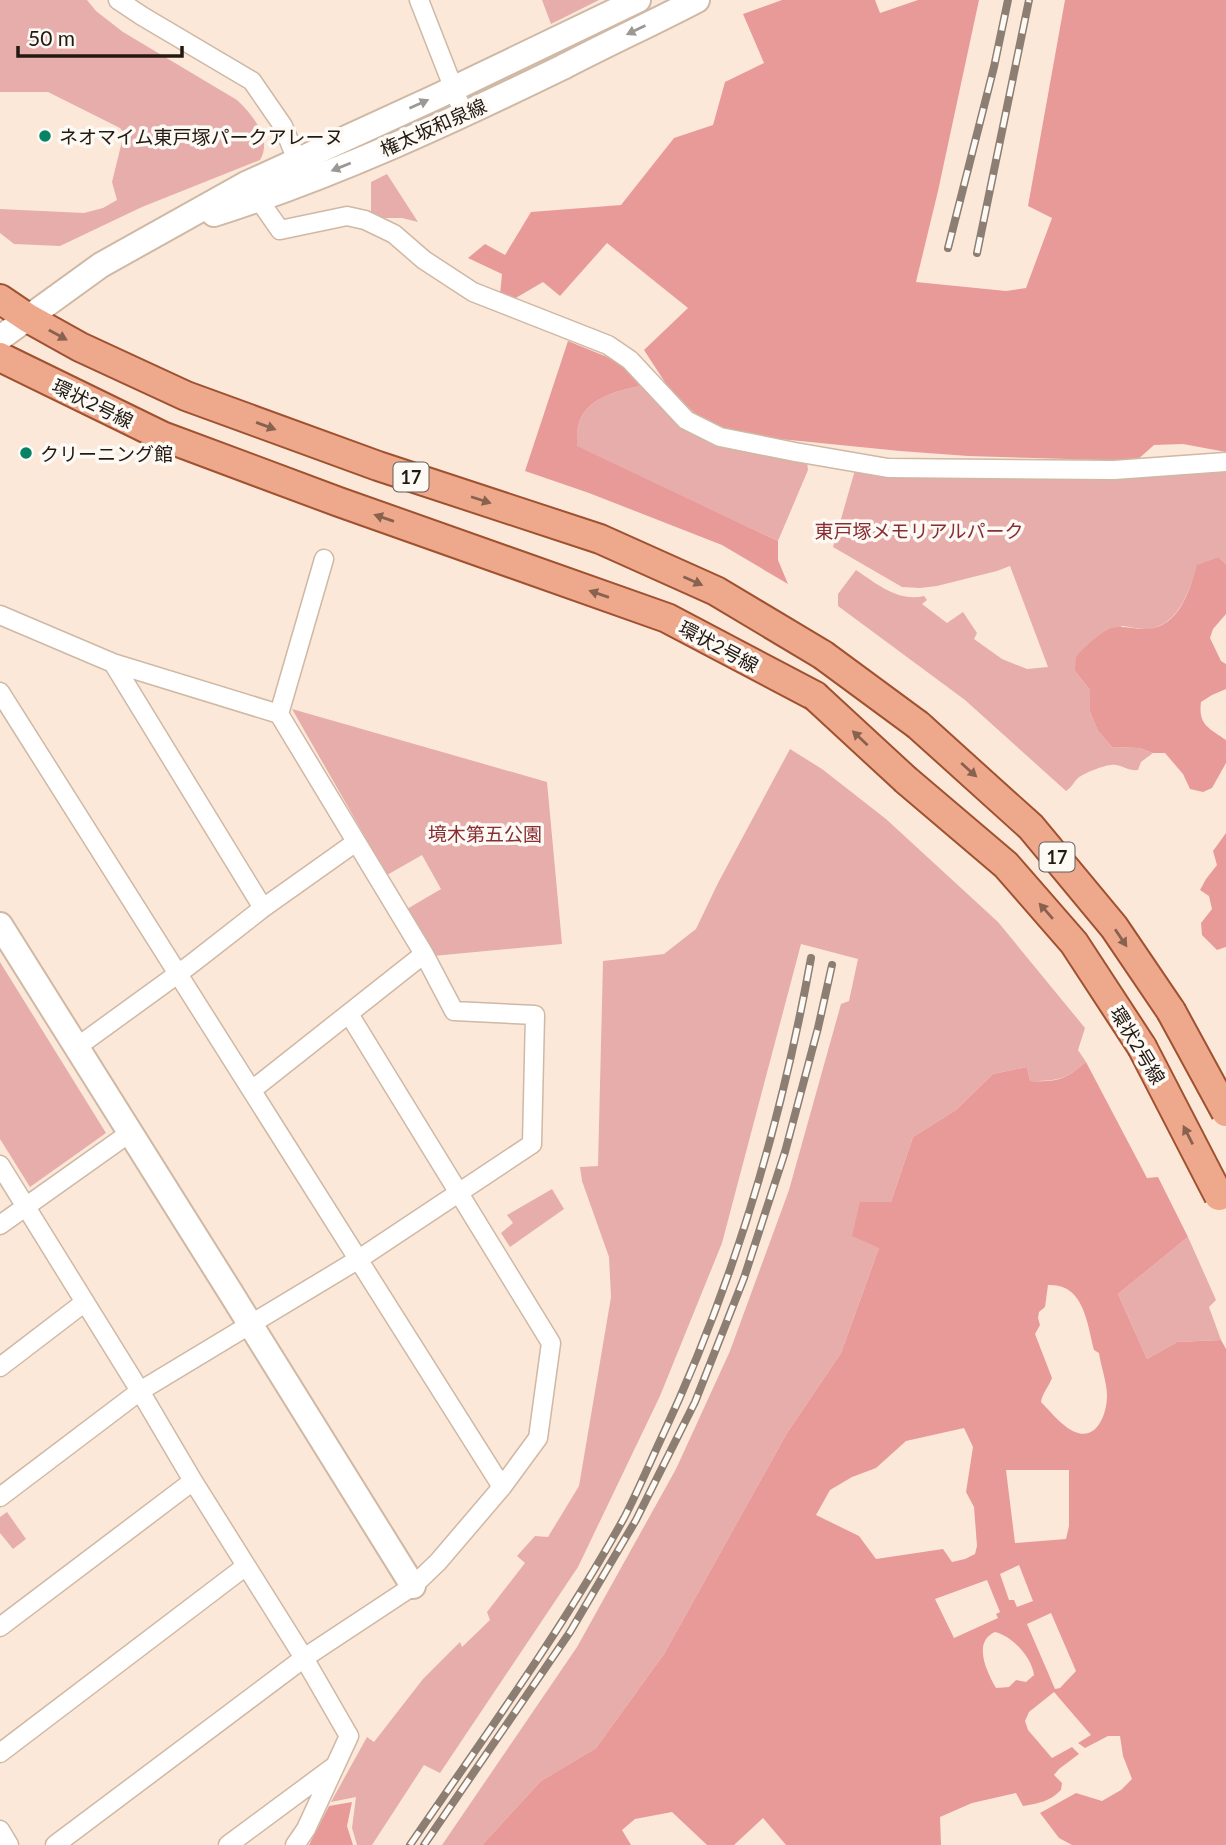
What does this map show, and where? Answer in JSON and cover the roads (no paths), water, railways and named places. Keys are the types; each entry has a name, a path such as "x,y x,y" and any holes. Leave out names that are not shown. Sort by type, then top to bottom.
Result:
{"main road":[{"name":"17","path":"0,299 80,347 186,396 378,466 600,539 716,591 823,655 918,725 1031,827 1114,927 1171,1011 1226,1112"},
{"name":"環状2号線","path":"0,357 162,436 667,618 815,696 906,780 1006,865 1074,943 1142,1046 1223,1203"}],"street":[{"path":"118,0 253,81 283,126 301,171"},
{"path":"419,0 464,116"},
{"name":"権太坂和泉線","path":"159,231 259,200 301,171 452,89 638,0"},
{"name":"権太坂和泉線","path":"0,338 101,265 246,184 301,171 464,116 697,0"},
{"path":"259,200 280,230 347,216 365,220 394,234 424,260 473,292 608,345 631,360 686,420 720,437 888,467 1114,470 1226,462"},
{"path":"279,713 324,559"},
{"path":"0,615 113,663 279,713 424,954 454,1011 535,1015 533,1144 359,1259 140,1391 0,1497"},
{"path":"113,663 263,908"},
{"path":"0,692 502,1487"},
{"path":"77,1047 356,842"},
{"path":"0,925 413,1586"},
{"path":"252,1090 424,954"},
{"path":"55,1845 304,1658 413,1586 438,1562 502,1487 538,1438 551,1343 349,1014"},
{"path":"0,1225 131,1132"},
{"path":"0,1165 304,1658 349,1736 306,1829 295,1845"},
{"path":"0,1367 85,1302"},
{"path":"0,1627 193,1481"},
{"path":"0,1753 246,1566"},
{"path":"228,1845 335,1767"},
{"path":"0,1830 9,1845"}],"railway":[{"path":"948,248 994,67 1008,0"},
{"path":"977,253 1029,0"},
{"path":"410,1845 574,1602 638,1490 686,1383 732,1265 785,1082 811,958"},
{"path":"424,1845 570,1632 636,1520 695,1402 744,1278 785,1152 832,965"}],"place":[{"name":"ネオマイム東戸塚パークアレーヌ","path":"45,136"},
{"name":"クリーニング館","path":"26,453"}],"park label":[{"name":"東戸塚メモリアルパーク","path":"919,530"},
{"name":"境木第五公園","path":"485,833"}]}
